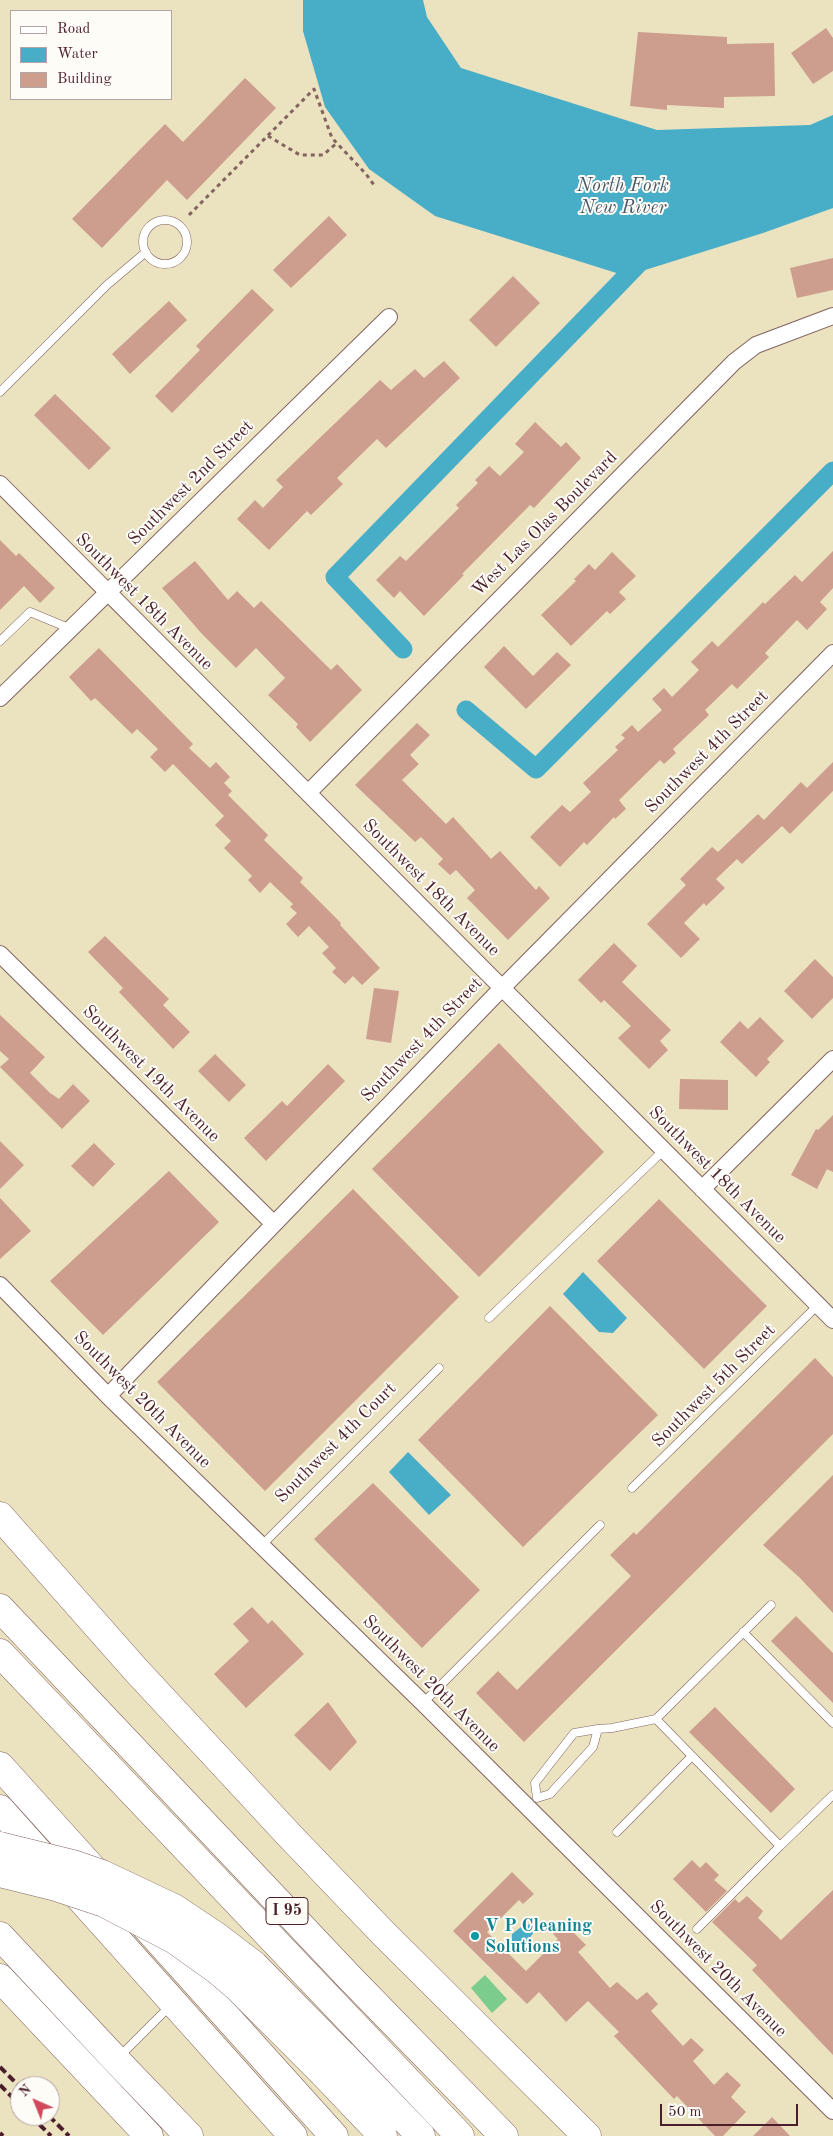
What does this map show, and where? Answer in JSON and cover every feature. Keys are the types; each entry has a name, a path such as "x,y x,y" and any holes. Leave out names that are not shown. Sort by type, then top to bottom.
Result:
{"highway":[{"path":"0,1516 135,1669 289,1834 389,1939 587,2136"},
{"name":"I 95","path":"0,1608 338,1965 504,2136"},
{"path":"0,1653 323,1995 460,2136"},
{"path":"0,1766 334,2136"},
{"path":"0,1809 172,2004 293,2136"},
{"path":"0,1846 73,1864 118,1881 174,1908 216,1936 254,1965 332,2064 383,2136"},
{"path":"0,1874 56,1887 104,1903 175,1940 217,1970 421,2136"},
{"path":"0,1936 189,2136"},
{"path":"0,1978 149,2136"}],"street":[{"name":"West Las Olas Boulevard","path":"308,793 734,362 756,345 833,316"},
{"name":"Southwest 2nd Street","path":"0,698 389,318"},
{"name":"Southwest 18th Avenue","path":"0,484 833,1320"},
{"name":"Southwest 4th Street","path":"108,1396 502,988 833,653"},
{"name":"Southwest 19th Avenue","path":"0,954 273,1223"},
{"path":"702,1188 833,1060"},
{"name":"Southwest 20th Avenue","path":"0,1285 108,1396 423,1703 531,1802 833,2111"}],"lane":[{"path":"172,220 184,229 188,244 177,261 170,263 156,262 146,252 143,239 146,231 157,221 172,220"},
{"path":"0,392 108,285 146,252"},
{"path":"0,641 30,612 71,629"},
{"path":"489,1318 664,1150"},
{"name":"Southwest 5th Street","path":"632,1488 818,1305"},
{"name":"Southwest 4th Court","path":"262,1545 439,1368"},
{"path":"423,1703 600,1525"},
{"path":"531,1802 535,1783 574,1732 656,1719 771,1604"},
{"path":"743,1632 833,1724"},
{"path":"656,1719 780,1846"},
{"path":"531,1802 550,1794 592,1747 598,1729"},
{"path":"618,1832 692,1756"},
{"path":"697,1928 833,1795"},
{"path":"116,2060 172,2004"}],"path":[{"path":"189,214 314,89 332,138 374,185"},
{"path":"268,136 300,155 323,156 337,143"}],"green space":[{"path":"485,1975 507,1999 492,2013 471,1988"}],"water":[{"name":"North Fork New River","path":"303,0 423,0 427,17 461,68 657,130 810,125 833,115 833,208 763,233 626,276 435,216 369,169 325,107 303,31"},
{"path":"583,1272 627,1318 613,1333 599,1332 563,1294"},
{"path":"408,1452 451,1495 429,1515 389,1472"},
{"path":"525,1924 532,1925 534,1932 525,1944 519,1947 515,1946 512,1944 512,1934"}],"building":[{"path":"826,28 833,38 833,71 813,84 791,53"},
{"path":"638,32 727,37 727,44 774,43 775,96 724,97 724,108 667,105 667,110 630,106"},
{"path":"245,78 276,108 187,200 167,180 102,248 72,219 165,124 183,142"},
{"path":"329,216 347,235 291,288 273,270"},
{"path":"833,258 833,290 797,298 790,268"},
{"path":"513,276 540,303 496,347 469,320"},
{"path":"252,289 274,310 172,413 155,396 200,350 196,346"},
{"path":"169,301 187,320 130,374 112,354"},
{"path":"444,361 460,378 386,448 377,439 337,478 343,484 311,515 307,511 269,550 237,519 255,500 263,508 283,487 276,480 380,380 391,390 415,369 424,378"},
{"path":"55,394 111,448 89,470 34,415"},
{"path":"535,422 561,447 566,442 581,458 534,508 530,505 462,574 464,575 424,616 400,591 394,598 376,580 400,556 406,561 459,508 456,505 478,483 475,480 489,466 500,476 524,452 515,444"},
{"path":"0,540 16,556 19,553 55,588 40,603 24,586 0,610"},
{"path":"833,551 833,588 820,602 827,609 807,630 797,620 765,653 769,657 737,689 732,684 705,710 709,715 673,749 676,753 664,764 660,760 619,800 626,809 615,819 614,817 587,845 584,842 560,867 530,837 562,805 570,812 591,792 583,783 618,750 615,747 625,738 621,735 632,725 638,732 662,710 652,699 664,688 672,697 699,670 691,662 712,641 718,647 763,602 765,604 795,575 802,582"},
{"path":"612,552 636,576 619,592 626,599 610,614 607,611 571,646 541,615 576,581 574,579 589,564 595,570"},
{"path":"195,561 228,600 237,591 254,608 261,601 331,670 337,664 362,690 310,742 296,727 298,724 268,695 285,678 256,648 236,668 202,634 162,588"},
{"path":"504,646 533,676 557,652 571,665 526,709 484,667"},
{"path":"99,648 193,744 189,748 210,768 216,762 230,777 224,783 232,791 228,795 268,835 264,840 303,878 300,882 341,923 340,925 380,968 362,985 353,976 345,984 332,972 336,968 322,953 329,947 309,926 298,937 286,924 297,913 290,907 293,904 270,882 260,893 248,880 252,876 224,848 231,841 215,825 224,816 173,764 165,772 150,757 158,749 137,729 132,734 95,698 91,701 69,677"},
{"path":"417,723 430,735 410,755 419,764 402,780 446,824 453,817 491,859 500,851 536,890 539,886 550,898 508,940 467,898 475,890 456,870 450,875 438,864 443,859 421,837 415,842 355,785"},
{"path":"833,762 833,791 790,834 782,826 742,864 737,859 716,879 725,888 706,906 704,903 684,923 700,939 681,958 647,924 686,885 680,879 712,847 718,852 758,814 764,820 801,782 807,788"},
{"path":"105,936 169,999 163,1005 190,1032 173,1049 119,992 123,988 88,952"},
{"path":"614,943 637,966 622,982 671,1030 660,1041 668,1050 649,1069 618,1038 631,1026 604,1000 601,1003 578,980"},
{"path":"815,959 833,977 833,998 812,1019 784,991"},
{"path":"374,988 399,991 391,1043 366,1039"},
{"path":"0,1015 45,1057 30,1073 50,1093 59,1099 73,1084 90,1101 62,1129 0,1067 9,1059 0,1051"},
{"path":"760,1017 784,1041 767,1059 770,1062 756,1077 720,1042 740,1021 748,1029"},
{"path":"499,1043 604,1152 479,1277 372,1169"},
{"path":"215,1054 246,1085 229,1102 198,1071"},
{"path":"328,1064 345,1081 266,1161 244,1138 282,1101 287,1106"},
{"path":"680,1079 728,1080 728,1110 679,1109"},
{"path":"833,1115 833,1172 827,1169 817,1189 791,1175 816,1129 818,1130"},
{"path":"0,1141 24,1165 0,1189"},
{"path":"94,1143 115,1164 93,1187 71,1166"},
{"path":"169,1171 219,1222 103,1335 50,1281"},
{"path":"353,1189 459,1297 265,1491 157,1382"},
{"path":"0,1198 31,1231 0,1259"},
{"path":"659,1199 767,1306 704,1369 597,1261"},
{"path":"550,1306 658,1415 523,1547 418,1440"},
{"path":"815,1358 833,1377 833,1434 524,1742 476,1693 498,1671 517,1690 631,1576 610,1555 634,1532 636,1535"},
{"path":"833,1475 833,1613 799,1577 763,1545"},
{"path":"373,1483 480,1590 422,1648 314,1539"},
{"path":"252,1607 268,1624 272,1620 304,1654 246,1708 214,1674 249,1641 233,1624"},
{"path":"796,1616 833,1653 833,1703 771,1641"},
{"path":"328,1702 357,1742 330,1771 294,1735"},
{"path":"715,1707 795,1789 771,1813 689,1732"},
{"path":"692,1860 700,1868 706,1862 719,1875 714,1880 727,1891 706,1912 673,1879"},
{"path":"512,1872 534,1894 523,1904 519,1900 487,1932 526,1971 558,1939 553,1934 564,1923 586,1945 578,1952 610,1988 617,1982 637,2000 647,1992 658,2004 651,2011 683,2046 691,2038 704,2050 693,2061 714,2085 727,2072 741,2085 731,2097 746,2112 723,2136 715,2136 677,2096 674,2099 614,2036 619,2032 588,2001 566,2022 539,1992 527,2004 453,1931"},
{"path":"833,1890 833,2055 752,1970 757,1965 712,1922 735,1899 739,1903 747,1896 763,1911 758,1918 781,1940"},
{"path":"772,2117 790,2136 753,2136"}],"waterway":[{"path":"403,649 335,577 643,259"},
{"path":"466,710 536,769 833,471"}],"railway":[{"path":"0,2067 10,2077"},
{"path":"0,2085 10,2095"},
{"path":"41,2126 51,2136"},
{"path":"59,2126 69,2136"},
{"path":"0,2133 3,2136"}],"place":[{"name":"V P Cleaning Solutions","path":"475,1936"}]}
